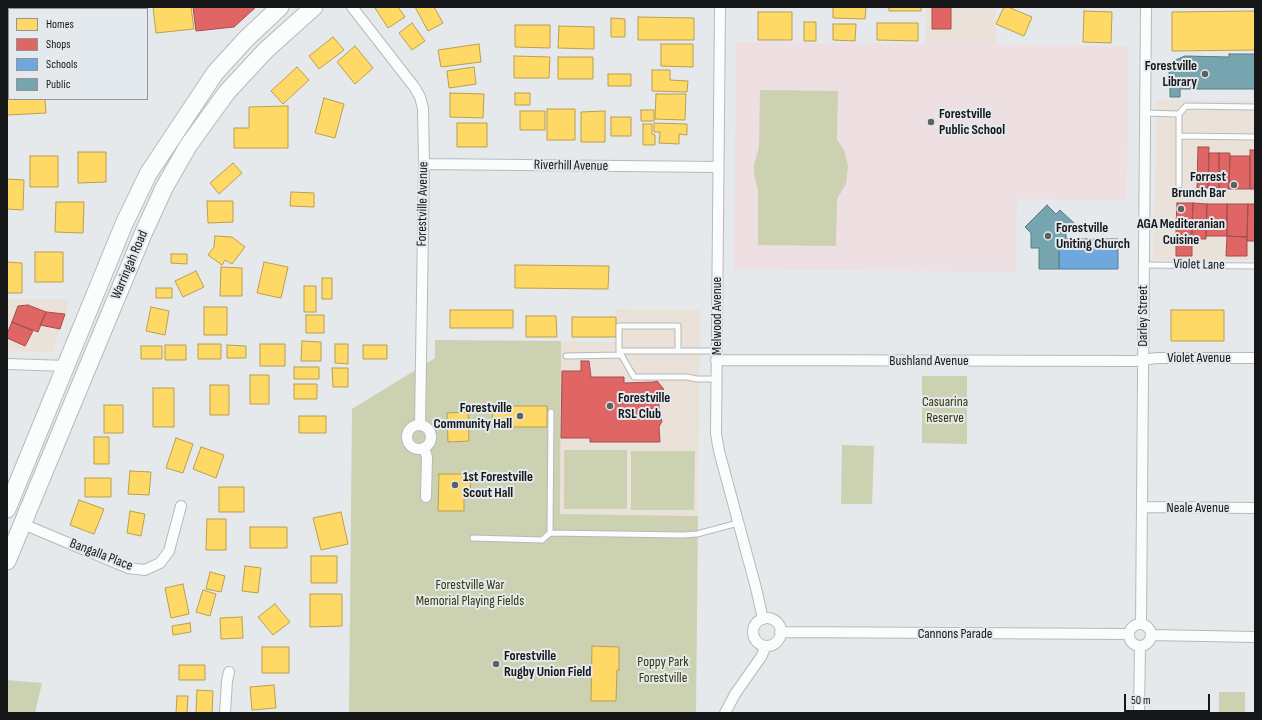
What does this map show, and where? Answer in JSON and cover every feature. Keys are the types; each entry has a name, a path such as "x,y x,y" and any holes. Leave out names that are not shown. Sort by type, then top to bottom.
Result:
{"highway":[{"name":"Warringah Road","path":"7,509 124,224 148,174 215,73 246,38 280,7"},
{"name":"Warringah Road","path":"7,561 143,234 164,188 188,146 227,92 266,50 314,7"},
{"name":"Bangalla Place","path":"7,517 23,524"}],"street":[{"name":"Forestville Avenue","path":"352,7 415,88 420,97 424,119 420,425"},
{"name":"Melwood Avenue","path":"720,7 716,356 717,444 763,619"},
{"name":"Darley Street","path":"1141,624 1146,7"},
{"name":"Riverhill Avenue","path":"424,164 718,167"},
{"name":"Bushland Avenue","path":"716,356 1142,360"},
{"name":"Violet Avenue","path":"1142,360 1157,358 1255,358"},
{"path":"7,364 67,366"},
{"path":"416,425 427,428 431,435 429,442 424,448 412,447 407,441 407,433 416,425"},
{"path":"424,448 426,456 426,497"},
{"name":"Bangalla Place","path":"23,524 128,568 145,570 160,563 169,551 181,506"},
{"name":"Neale Avenue","path":"1142,507 1255,508"},
{"path":"763,619 772,619 780,628 778,640 766,646 758,643 753,636 754,627 759,620 763,619"},
{"path":"1141,624 1150,629 1151,639 1147,644 1140,646 1134,644 1130,638 1130,634 1132,628 1141,624"},
{"name":"Cannons Parade","path":"780,632 1130,634"},
{"path":"1151,635 1255,637"},
{"path":"725,713 735,694 761,657 766,646"},
{"path":"1139,713 1140,646"},
{"path":"225,713 229,672"}],"lane":[{"path":"1179,185 1180,114 1186,106 1255,107"},
{"path":"1144,113 1180,114"},
{"path":"1180,136 1255,137"},
{"name":"Violet Lane","path":"1143,265 1255,266"},
{"path":"678,351 678,326 620,326 620,353 634,377 687,377 697,379 716,379"},
{"path":"566,356 678,351 716,356"},
{"path":"550,533 551,412"},
{"path":"473,538 542,540 550,533 683,535 697,534 738,524"}],"shaded area":[{"path":"926,7 995,7 996,45 925,44"},
{"name":"Forestville Public School","path":"736,42 1128,46 1127,200 1017,199 1016,272 734,269"},
{"path":"1157,100 1255,101 1255,260 1153,260"},
{"path":"7,299 70,299 52,352 7,351"},
{"name":"Forestville RSL Club","path":"616,309 700,310 698,516 560,514 561,341 616,342"}],"green space":[{"path":"760,90 838,91 837,139 844,150 848,166 846,184 837,199 836,246 758,245 758,189 754,175 754,165 759,147"},
{"name":"Forestville War Memorial Playing Fields","path":"435,340 561,341 560,514 698,516 696,713 349,713 352,409 435,358"},
{"name":"Casuarina Reserve","path":"922,376 967,376 967,444 922,443"},
{"path":"842,445 874,446 872,504 841,504"},
{"path":"564,450 627,450 627,509 564,509"},
{"path":"631,451 695,451 694,510 631,510"},
{"path":"7,680 42,683 35,713 7,713"},
{"path":"1219,692 1245,692 1245,713 1219,713"}],"building: Homes":[{"path":"153,7 191,7 194,29 156,33"},
{"path":"398,7 405,17 388,28 375,8"},
{"path":"415,7 434,7 443,23 428,31"},
{"path":"833,7 866,7 865,19 833,18"},
{"path":"889,7 921,7 921,11 889,11"},
{"path":"1004,7 1008,7 1032,17 1024,36 996,24"},
{"path":"1084,11 1112,12 1111,43 1083,42"},
{"path":"1255,11 1255,50 1172,51 1172,12"},
{"path":"758,12 792,12 792,40 758,40"},
{"path":"638,17 694,18 694,40 638,40"},
{"path":"611,18 625,19 625,37 611,37"},
{"path":"804,22 816,22 816,41 804,41"},
{"path":"412,23 425,41 412,50 399,33"},
{"path":"877,23 918,23 918,41 877,40"},
{"path":"833,24 856,24 855,41 833,40"},
{"path":"515,25 550,25 550,48 515,47"},
{"path":"559,26 594,27 594,49 558,48"},
{"path":"333,37 344,50 319,69 309,56"},
{"path":"479,44 481,62 441,67 438,50"},
{"path":"661,44 693,44 693,67 661,66"},
{"path":"355,46 373,68 355,84 337,62"},
{"path":"514,56 550,57 549,78 514,78"},
{"path":"558,57 593,57 593,79 558,79"},
{"path":"297,67 309,80 283,104 271,91"},
{"path":"474,67 476,84 449,88 447,71"},
{"path":"652,70 670,70 670,80 688,81 687,92 652,91"},
{"path":"608,74 631,74 631,86 608,86"},
{"path":"450,93 484,94 483,118 450,117"},
{"path":"515,93 530,93 530,105 515,105"},
{"path":"656,94 686,94 685,120 655,119"},
{"path":"7,97 8,100 45,100 46,113 7,115"},
{"path":"324,98 344,104 335,138 315,133"},
{"path":"288,106 288,148 234,148 234,128 249,128 249,107"},
{"path":"547,109 575,109 575,140 547,140"},
{"path":"641,110 654,110 654,121 641,121"},
{"path":"520,111 545,111 545,130 520,130"},
{"path":"605,111 605,142 581,142 581,112"},
{"path":"611,117 631,117 631,136 611,136"},
{"path":"457,123 487,123 487,147 457,147"},
{"path":"654,123 687,124 687,135 679,134 679,144 659,143 660,132 654,132"},
{"path":"643,124 652,124 652,134 655,135 655,145 643,145"},
{"path":"78,152 106,152 106,182 78,183"},
{"path":"30,156 58,156 58,187 30,187"},
{"path":"233,163 242,173 219,194 210,183"},
{"path":"7,179 24,180 23,210 7,209"},
{"path":"291,192 314,193 314,207 290,206"},
{"path":"207,201 233,201 233,222 208,223"},
{"path":"56,202 84,202 83,233 55,232"},
{"path":"215,236 232,237 245,247 232,264 225,260 222,265 208,255 214,247"},
{"path":"35,252 63,252 63,282 35,282"},
{"path":"171,254 187,254 187,264 171,263"},
{"path":"7,262 22,263 22,293 7,293"},
{"path":"264,262 288,267 281,298 257,293"},
{"path":"515,265 609,266 608,289 515,288"},
{"path":"221,267 242,268 242,296 220,296"},
{"path":"196,271 204,287 183,297 175,281"},
{"path":"322,278 332,278 332,299 322,299"},
{"path":"304,286 316,286 316,312 304,312"},
{"path":"156,288 172,288 172,298 156,298"},
{"path":"151,307 169,311 165,335 146,331"},
{"path":"204,307 227,307 227,335 204,335"},
{"path":"450,310 513,310 513,328 450,328"},
{"path":"1171,310 1224,310 1224,341 1171,341"},
{"path":"306,315 324,315 324,333 306,333"},
{"path":"526,316 556,316 557,337 526,337"},
{"path":"572,317 616,317 616,337 572,337"},
{"path":"302,341 321,342 321,361 301,361"},
{"path":"198,344 221,344 221,359 198,359"},
{"path":"260,344 285,344 285,366 260,366"},
{"path":"335,344 348,344 348,364 335,363"},
{"path":"165,345 186,345 186,360 165,360"},
{"path":"227,345 246,346 246,358 227,358"},
{"path":"363,345 387,345 387,359 363,359"},
{"path":"141,346 162,346 162,359 141,359"},
{"path":"294,367 319,367 319,379 294,379"},
{"path":"332,368 348,368 348,387 333,387"},
{"path":"250,375 269,375 269,404 250,404"},
{"path":"294,384 317,384 317,399 294,399"},
{"path":"210,385 229,385 229,415 210,415"},
{"path":"153,388 174,388 174,427 153,427"},
{"path":"104,405 123,405 123,433 104,433"},
{"name":"Forestville Community Hall","path":"493,406 547,406 547,427 492,427"},
{"path":"468,412 469,441 448,442 447,413"},
{"path":"299,416 326,416 326,433 299,433"},
{"path":"94,437 109,437 109,464 94,464"},
{"path":"176,438 193,444 183,473 166,468"},
{"path":"201,447 224,455 216,478 193,469"},
{"path":"130,471 151,472 149,495 128,494"},
{"name":"1st Forestville Scout Hall","path":"439,474 471,474 470,497 464,497 464,511 438,511"},
{"path":"85,478 111,478 111,497 85,497"},
{"path":"219,487 244,487 244,512 219,512"},
{"path":"79,500 104,509 94,534 70,525"},
{"path":"130,511 145,514 141,536 127,533"},
{"path":"341,512 348,544 321,550 313,518"},
{"path":"207,519 226,519 226,550 206,550"},
{"path":"250,527 287,527 287,548 250,548"},
{"path":"311,556 337,556 337,583 311,583"},
{"path":"245,566 261,568 258,593 242,591"},
{"path":"210,572 225,576 221,592 206,589"},
{"path":"183,584 189,614 171,618 165,588"},
{"path":"203,590 216,594 210,616 196,612"},
{"path":"310,594 342,594 342,626 310,627"},
{"path":"275,604 290,622 273,635 258,617"},
{"path":"242,617 243,638 221,639 220,618"},
{"path":"190,623 191,632 173,635 172,626"},
{"path":"592,646 619,647 619,670 617,670 616,701 591,701"},
{"path":"262,647 289,647 289,673 262,673"},
{"path":"179,665 205,665 205,680 179,680"},
{"path":"274,685 276,708 252,710 250,687"},
{"path":"197,690 213,691 212,713 196,713"},
{"path":"177,696 188,696 187,713 176,713"}],"building: Shops":[{"path":"193,7 256,7 234,27 196,31"},
{"path":"932,7 951,7 951,29 932,29"},
{"path":"1198,147 1209,147 1208,188 1197,188"},
{"path":"1250,150 1255,150 1255,189 1250,189"},
{"path":"1209,153 1219,153 1219,188 1208,188"},
{"path":"1219,153 1230,153 1229,189 1219,188"},
{"path":"1230,156 1250,156 1250,189 1229,189"},
{"path":"1177,203 1193,203 1192,226 1176,226"},
{"path":"1193,203 1207,204 1206,226 1192,226"},
{"path":"1207,204 1227,204 1227,236 1206,236"},
{"path":"1227,204 1248,204 1247,237 1227,236"},
{"path":"1248,204 1255,204 1255,241 1247,241"},
{"path":"1176,226 1192,226 1192,256 1176,256"},
{"path":"1192,226 1206,226 1206,239 1192,239"},
{"path":"1227,236 1247,237 1247,256 1226,256"},
{"path":"28,305 46,312 38,332 12,322 18,306"},
{"path":"46,312 65,314 60,329 40,325"},
{"path":"12,322 33,331 25,346 7,338"},
{"name":"Forestville RSL Club","path":"581,361 589,361 591,377 624,377 624,383 657,381 663,388 665,396 659,399 659,414 662,421 659,427 660,442 590,442 590,438 561,438 562,371 581,371"}],"building: Schools":[{"path":"1067,239 1118,239 1118,269 1059,269 1059,248 1066,248"}],"building: Public":[{"path":"1229,54 1255,54 1255,89 1180,89 1180,97 1170,97 1169,73 1173,61 1185,56 1229,57"},
{"name":"Forestville Uniting Church","path":"1047,205 1056,214 1060,210 1075,224 1066,233 1066,248 1059,248 1059,269 1039,269 1039,248 1031,248 1031,233 1025,227"}],"place":[{"name":"Forestville Library","path":"1205,74"},
{"name":"Forestville Public School","path":"931,122"},
{"name":"Forrest Brunch Bar","path":"1234,185"},
{"name":"AGA Mediteranian Cuisine","path":"1181,209"},
{"name":"Forestville Uniting Church","path":"1048,236"},
{"name":"Forestville RSL Club","path":"610,406"},
{"name":"Forestville Community Hall","path":"520,416"},
{"name":"1st Forestville Scout Hall","path":"455,485"},
{"name":"Forestville Rugby Union Field","path":"496,664"}],"park label":[{"name":"Poppy Park Forestville","path":"663,670"}]}
